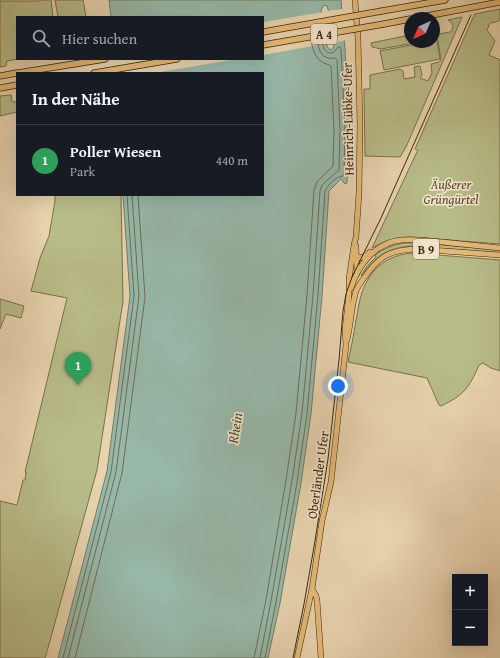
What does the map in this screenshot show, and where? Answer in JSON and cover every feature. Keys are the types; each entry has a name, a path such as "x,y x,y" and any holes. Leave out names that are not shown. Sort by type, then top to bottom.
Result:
{"highway":[{"name":"A 4","path":"264,32 445,0"},
{"path":"440,13 500,2"},
{"name":"A 4","path":"264,44 404,20"},
{"path":"25,72 99,60"},
{"path":"100,72 171,60"},
{"path":"0,76 16,73"},
{"path":"0,88 16,85"}],"main road":[{"name":"Heinrich-Lübke-Ufer","path":"355,0 358,38 360,124 359,193 356,237 357,289"},
{"name":"Heinrich-Lübke-Ufer","path":"349,294 351,264 356,237"},
{"name":"B 9","path":"356,256 362,258 370,252 387,244 402,240 417,240 500,248"},
{"name":"B 9","path":"349,294 357,275 367,259 377,249"},
{"name":"B 9","path":"346,345 357,289 369,270 386,255 404,249 416,249 500,255"},
{"name":"Oberländer Ufer","path":"297,658 312,589 322,520 331,482 346,345 345,330 349,294"},
{"path":"312,589 317,600 321,658"}],"green space":[{"path":"51,0 53,16 16,16 16,59 7,61 6,66 0,67 0,1"},
{"path":"55,0 83,0 86,16 58,16"},
{"name":"Äußerer Grüngürtel","path":"500,9 500,20 490,23 487,30 495,41 489,55 500,60 500,244 412,237 392,240 372,248 418,150 415,149 475,14"},
{"path":"462,17 406,147 400,157 365,156 364,89 370,89 370,75 400,69 403,71 404,79 415,77 414,67 420,66 422,75 420,78 428,81 432,73 431,64 441,60 439,48 440,34 450,32 452,30 453,26 448,20"},
{"path":"404,36 404,45 381,49 372,47 371,43"},
{"path":"404,46 404,48 438,48 440,59 384,70 380,51"},
{"path":"11,95 12,101 16,102 16,112 0,116 0,96"},
{"path":"55,196 121,196 123,301 97,470 45,658 0,658 0,501 17,505 23,480 25,480 25,472 67,298 31,291 40,258 49,236"},
{"path":"405,243 500,250 500,253 410,246 402,247 388,251 382,255 371,264 362,276 361,275 376,257 375,255 389,247"},
{"path":"413,253 500,260 500,371 483,363 479,365 472,380 465,390 441,406 439,405 427,378 348,362 361,295 370,276 381,264 388,260 404,254"},
{"path":"0,299 24,306 21,318 6,314 0,329"}],"water":[{"name":"Rhein","path":"109,0 341,0 349,130 347,183 345,184 341,179 329,191 322,296 311,414 301,483 280,603 268,658 58,658 107,471 130,296 123,196 264,196 264,72 115,72 114,60 264,60 264,16 111,16","holes":["324,5 327,6 334,45 331,50 327,46 321,10"]}],"pier":[{"path":"344,9 347,40 332,43 327,11"},
{"path":"324,12 329,43 264,55 264,22"},
{"path":"112,60 231,60 160,72 113,72"}],"tram line":[{"path":"293,658 304,604 328,459 346,294 352,277 381,218 471,15"}],"place":[{"name":"Poller Wiesen","path":"78,385"}]}
